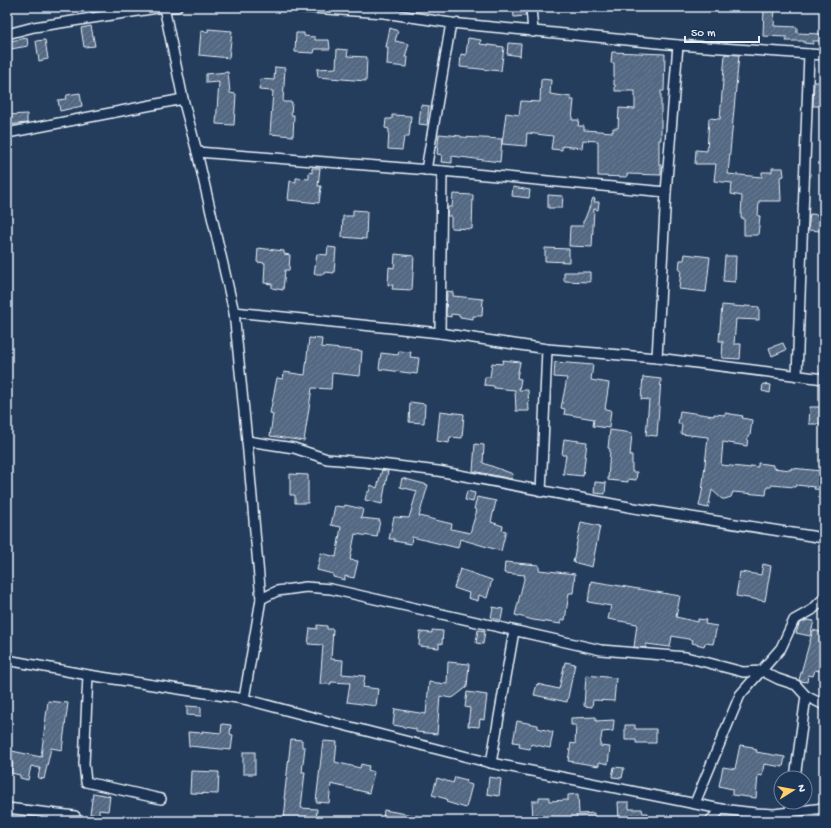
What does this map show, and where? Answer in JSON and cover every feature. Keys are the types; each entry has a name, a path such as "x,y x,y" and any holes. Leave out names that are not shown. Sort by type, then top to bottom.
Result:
{"street":[{"path":"7,34 34,27 164,7 177,7"},
{"path":"164,7 183,98 198,152 234,312 261,599 244,699"},
{"path":"298,7 384,13 451,23 533,32 678,45 824,55"},
{"path":"531,7 533,32"},
{"path":"426,170 451,23"},
{"path":"656,358 666,192 678,45"},
{"path":"797,376 809,54"},
{"path":"7,133 183,98"},
{"path":"198,152 442,171 666,192"},
{"path":"440,332 442,171"},
{"path":"234,312 440,332 547,349 656,358 824,379"},
{"path":"541,492 547,349"},
{"path":"247,441 294,448 327,459 364,462 438,472 634,508 824,538"},
{"path":"261,599 277,591 306,587 331,589 601,650 686,657 743,672 762,671 778,680 796,685 806,696 824,705"},
{"path":"695,803 740,695 781,648 794,620 812,610 824,598"},
{"path":"491,763 514,631"},
{"path":"7,660 88,675 244,699 312,718 491,763 721,809 755,813 790,813 819,809 824,815"},
{"path":"88,675 84,764 86,782 161,799"},
{"path":"795,770 806,696"},
{"path":"7,808 75,816"},
{"path":"713,820 721,809"}],"building":[{"path":"513,7 525,7 526,16 514,17"},
{"path":"764,7 775,7 774,26 797,27 797,33 821,34 821,41 813,41 813,44 804,43 804,41 786,41 787,37 763,36"},
{"path":"91,26 95,46 84,47 81,28"},
{"path":"390,28 398,31 395,41 409,44 405,57 408,57 407,67 387,65 388,47 386,47"},
{"path":"208,29 232,31 229,58 199,55 201,31 208,32"},
{"path":"296,33 304,33 304,36 315,37 315,40 329,40 330,49 315,49 314,53 295,52"},
{"path":"27,38 28,46 11,49 10,41"},
{"path":"468,38 481,40 480,44 504,47 501,71 460,67 461,54 466,55"},
{"path":"45,40 48,59 39,61 36,41"},
{"path":"508,43 521,44 520,56 507,54"},
{"path":"337,49 348,50 347,56 367,57 366,81 318,77 317,69 336,68"},
{"path":"612,52 665,54 664,91 661,91 661,140 659,140 659,165 661,165 661,175 627,174 627,177 598,176 598,141 583,140 582,148 562,146 562,150 551,149 553,136 527,133 526,146 502,144 506,113 519,115 521,101 540,102 541,79 551,80 550,94 571,97 571,100 574,100 572,120 579,120 578,126 584,126 584,130 613,132 613,128 618,128 619,108 635,109 635,91 615,91 614,63 611,63"},
{"path":"725,54 739,55 728,174 762,177 762,172 772,172 772,168 783,168 784,176 780,177 781,201 759,201 758,216 760,216 758,235 744,235 744,218 741,218 742,196 731,194 732,183 714,181 716,164 695,164 696,150 707,151 709,118 720,119"},
{"path":"275,67 285,68 283,102 292,102 291,115 294,115 293,136 270,134 273,91 259,90 260,79 274,80"},
{"path":"228,72 230,93 236,94 234,125 216,124 219,82 206,83 206,74"},
{"path":"814,82 824,82 824,106 813,106"},
{"path":"80,93 82,106 60,111 58,100 66,99 67,95"},
{"path":"421,105 429,106 427,125 419,124"},
{"path":"27,114 27,123 7,125 7,115"},
{"path":"392,115 411,116 409,137 404,137 402,150 388,149 389,129 385,128 386,119 392,119"},
{"path":"439,134 461,137 502,139 500,162 452,156 452,163 441,162 442,155 437,154"},
{"path":"312,168 320,168 318,186 321,186 319,203 288,200 290,181 296,182 296,178 309,179 309,172 312,173"},
{"path":"513,187 530,190 529,198 512,196"},
{"path":"453,194 473,195 472,229 451,228 451,216 447,216 448,207 452,207"},
{"path":"548,195 563,196 562,208 548,208"},
{"path":"593,198 595,199 594,202 599,202 598,210 594,209 592,247 569,246 570,226 583,226 583,221"},
{"path":"353,210 367,211 366,239 342,237 343,216 353,216"},
{"path":"810,214 824,215 824,229 821,231 808,230"},
{"path":"328,247 336,248 334,273 325,272 324,274 314,274 317,254 327,255"},
{"path":"258,248 284,251 284,254 290,255 289,270 285,270 283,290 272,288 272,284 264,283 265,263 257,262"},
{"path":"545,248 569,249 569,262 545,261"},
{"path":"395,254 414,256 412,290 392,289 393,285 388,285 389,267 394,268"},
{"path":"685,254 710,257 706,292 679,289 681,270 679,270 680,260 684,260"},
{"path":"725,256 736,256 735,282 723,281"},
{"path":"564,272 590,272 590,282 564,281"},
{"path":"447,291 453,292 453,296 483,299 482,316 473,316 473,319 451,314 451,317 446,316"},
{"path":"722,305 759,307 759,320 736,319 734,344 741,344 740,359 722,358 723,341 719,341"},
{"path":"309,338 322,339 321,347 362,351 360,376 332,373 331,389 312,388 304,441 270,436 273,414 270,413 277,378 283,379 284,372 305,375"},
{"path":"783,343 786,350 772,356 769,348"},
{"path":"399,351 411,352 410,357 419,358 417,374 379,369 381,353 398,355"},
{"path":"503,360 520,362 517,378 521,379 519,390 528,390 529,411 516,411 515,390 494,388 494,386 484,385 485,377 490,377 492,363 502,364"},
{"path":"555,362 593,365 591,380 609,383 605,409 611,410 609,428 593,426 594,419 564,414 565,409 561,408 567,378 554,377"},
{"path":"643,377 661,379 657,436 646,435 649,400 641,399"},
{"path":"763,384 771,385 770,393 762,391"},
{"path":"410,402 425,404 424,423 409,422"},
{"path":"810,407 824,407 824,424 809,424"},
{"path":"440,411 464,414 462,438 450,437 449,443 437,441"},
{"path":"680,411 714,416 714,414 725,415 725,413 743,416 742,418 752,420 747,446 723,442 721,465 751,468 751,466 758,467 758,463 773,465 773,468 822,471 822,473 824,473 824,490 814,489 815,487 796,485 795,487 771,485 771,487 767,487 766,495 733,492 731,497 722,499 712,490 708,508 699,506 708,437 681,434 682,424 678,424"},
{"path":"610,430 632,433 630,456 632,456 632,472 637,472 636,480 628,479 628,482 608,480 610,449 608,448"},
{"path":"564,439 587,442 583,476 563,474 566,455 562,455"},
{"path":"475,444 484,445 483,463 513,474 512,479 473,471"},
{"path":"382,470 388,471 382,504 365,500 371,485 377,488"},
{"path":"290,474 308,475 308,503 295,503 295,495 290,495"},
{"path":"402,478 428,485 419,516 452,524 451,529 470,533 477,510 474,509 477,497 496,501 491,522 503,526 502,530 506,531 501,551 460,539 458,548 412,537 411,544 394,541 395,539 389,539 394,517 409,518 417,491 400,487"},
{"path":"595,482 606,483 605,494 594,493"},
{"path":"467,491 475,493 473,502 465,500"},
{"path":"345,505 363,509 361,518 380,520 377,537 355,534 350,560 358,561 354,578 345,576 345,580 333,577 333,574 317,570 321,553 336,557 341,527 331,525 335,506 344,507"},
{"path":"581,522 600,526 592,567 573,562"},
{"path":"505,562 539,565 539,570 575,574 573,593 569,593 565,620 561,620 561,624 533,620 515,615 525,575 504,573"},
{"path":"763,564 771,566 765,601 736,596 740,572 761,575"},
{"path":"460,569 492,580 487,598 479,595 478,601 468,598 469,593 454,588"},
{"path":"591,581 680,596 676,617 698,622 698,619 706,620 705,624 717,626 713,644 705,643 704,646 692,643 693,640 672,636 670,647 646,644 646,648 634,647 637,624 608,619 611,606 588,602"},
{"path":"493,607 503,609 501,620 491,618"},
{"path":"807,620 814,621 810,636 796,633 799,624"},
{"path":"317,625 327,626 327,629 333,629 331,659 343,660 342,674 365,676 363,687 378,689 376,706 347,702 350,683 331,682 331,684 320,684 323,645 308,644 310,628 317,629"},
{"path":"432,630 443,631 442,644 439,643 439,648 419,646 420,632 432,633"},
{"path":"478,630 485,631 483,644 476,643"},
{"path":"813,630 824,633 824,672 815,670 813,676 808,675 807,682 800,681 799,680"},
{"path":"448,662 469,664 467,687 451,698 440,696 437,734 416,732 416,729 393,725 395,709 426,714 429,682 447,684"},
{"path":"565,662 575,664 567,702 534,695 537,684 559,689"},
{"path":"586,675 616,678 614,701 593,700 592,707 584,706"},
{"path":"467,692 487,695 484,720 480,719 479,727 468,726 470,708 465,707"},
{"path":"48,701 68,703 62,750 51,748 44,779 38,778 40,768 31,766 28,780 20,778 20,775 11,773 13,763 7,762 7,750 41,757"},
{"path":"187,706 201,707 201,716 187,715"},
{"path":"596,717 596,721 614,720 613,731 602,732 600,746 610,747 608,764 599,762 599,766 568,761 571,743 575,744 576,725 571,725 571,718"},
{"path":"517,721 538,725 538,728 553,732 550,748 531,744 530,749 519,747 520,743 513,742"},
{"path":"222,724 231,725 230,734 233,735 231,750 189,746 188,732 202,733 202,731 221,733"},
{"path":"625,725 635,725 635,729 656,729 656,743 636,743 636,740 625,740"},
{"path":"291,739 302,740 302,747 305,747 302,772 305,772 301,808 317,809 316,821 284,820 286,799 284,799"},
{"path":"323,741 337,742 335,762 360,768 361,764 369,766 368,770 374,772 369,793 331,784 329,803 316,802"},
{"path":"740,745 753,747 753,749 757,750 756,752 785,757 783,767 764,764 762,776 758,775 756,798 732,795 732,789 719,786 723,767 735,769"},
{"path":"243,752 255,752 255,774 243,774"},
{"path":"614,767 624,768 622,778 612,777"},
{"path":"191,771 219,772 218,794 190,793"},
{"path":"455,777 467,780 466,783 472,785 466,808 446,802 447,799 432,795 437,778 453,783"},
{"path":"489,777 501,779 499,796 487,794"},
{"path":"93,793 110,796 108,811 99,810 99,815 90,814"},
{"path":"578,794 579,814 594,813 594,821 533,821 532,801 539,801 539,797 549,797 549,801 568,800 568,795"},
{"path":"618,802 629,802 629,809 642,809 643,813 648,813 648,821 619,821"},
{"path":"384,810 423,817 422,821 391,821 383,819"}]}
